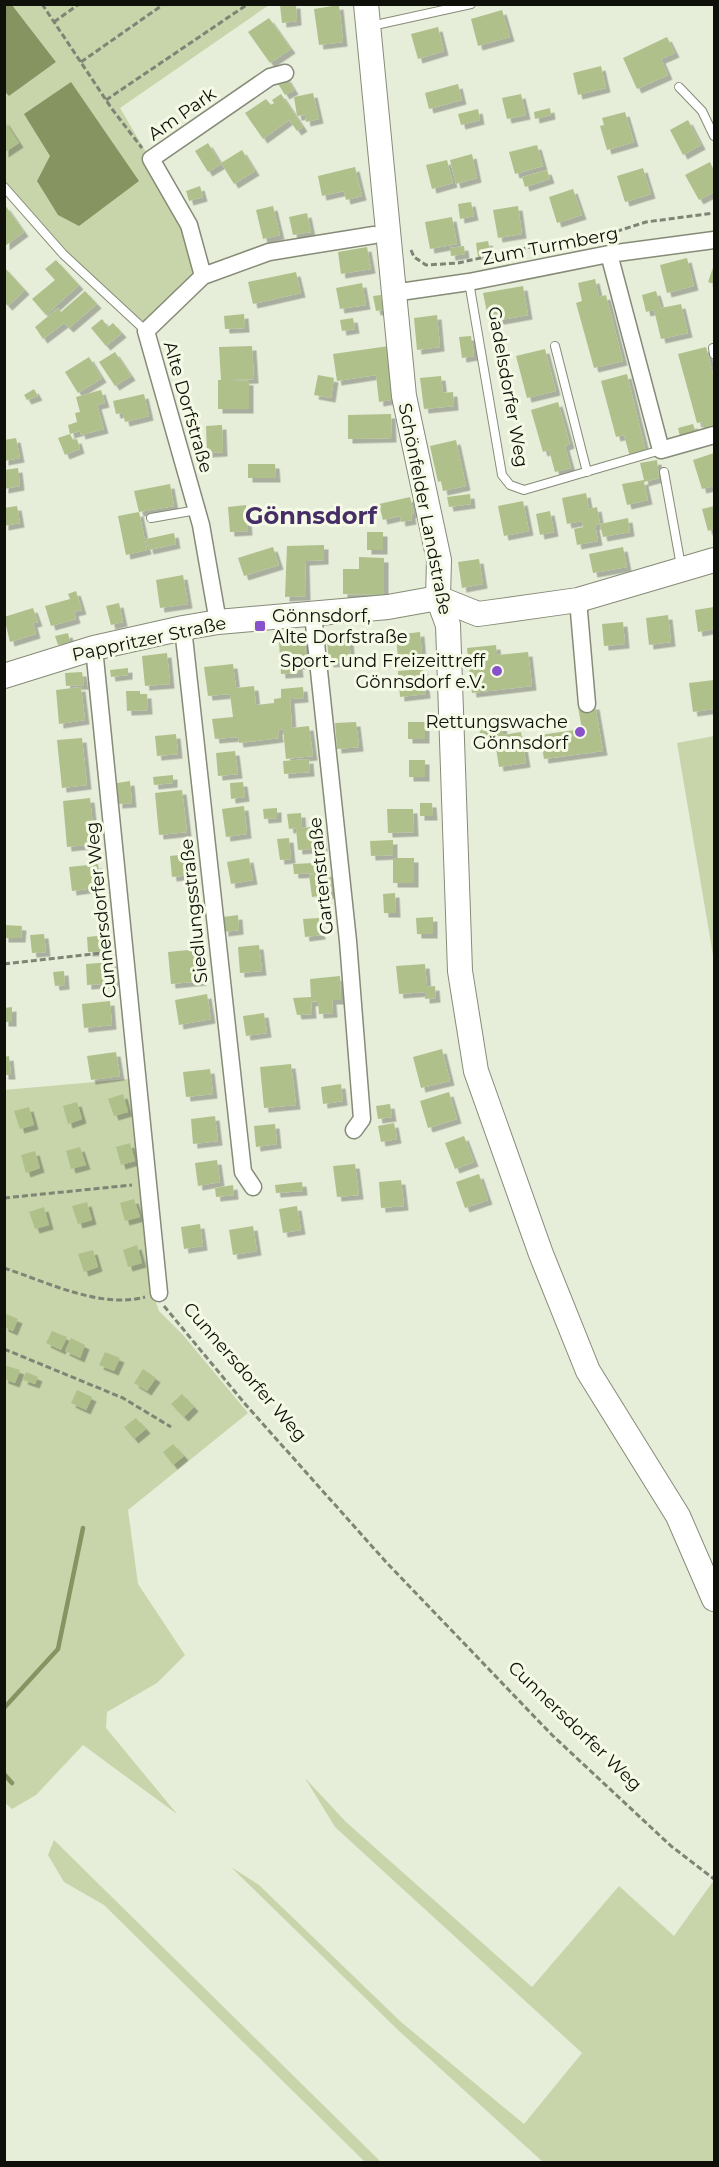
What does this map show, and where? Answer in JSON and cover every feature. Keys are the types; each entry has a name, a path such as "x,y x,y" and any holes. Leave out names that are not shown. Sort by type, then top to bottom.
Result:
{"street":[{"name":"Schönfelder Landstraße","path":"367,16 404,396 439,560 438,598 448,625 460,971 466,1022 476,1071 541,1254 588,1371 678,1516 714,1599"},
{"name":"Am Park","path":"203,276 189,225 151,159 270,77 285,73"},
{"path":"146,332 203,276 268,252 374,235"},
{"name":"Zum Turmberg","path":"393,293 469,282 609,254 714,240"},
{"path":"609,254 661,450"},
{"name":"Alte Dorfstraße","path":"146,332 197,510 218,622"},
{"name":"Gadelsdorfer Weg","path":"661,450 714,435"},
{"path":"438,598 478,614 578,600 714,560"},
{"name":"Pappritzer Straße","path":"4,675 94,648 183,628 218,622 388,607 438,598"},
{"path":"578,600 587,704"},
{"name":"Gartenstraße","path":"313,615 348,940 362,1119 354,1130"},
{"name":"Siedlungsstraße","path":"183,628 243,1172 253,1187"},
{"name":"Cunnersdorfer Weg","path":"94,648 159,1293"}],"lane":[{"path":"367,16 471,4"},
{"path":"678,87 702,111 714,136"},
{"name":"Alte Dorfstraße","path":"4,187 63,254 146,332"},
{"name":"Gadelsdorfer Weg","path":"469,282 502,475 510,485 524,489 661,450"},
{"path":"555,345 587,472"},
{"path":"664,472 682,570"},
{"path":"151,518 197,510"}],"path":[{"path":"42,4 106,100 151,159"},
{"path":"54,22 79,4"},
{"path":"81,62 164,4"},
{"path":"106,100 248,4"},
{"path":"410,248 414,257 426,265 458,263 553,242 593,239 646,222 714,213"},
{"path":"4,964 126,950"},
{"path":"4,1198 148,1183"},
{"path":"4,1268 92,1297 129,1301 159,1293"},
{"name":"Cunnersdorfer Weg","path":"159,1293 168,1312 394,1571 552,1735 671,1846 714,1879"},
{"path":"4,1349 123,1398 171,1427"}],"shaded area":[{"path":"4,5 12,5 56,62 9,96 4,91"},
{"path":"12,5 269,5 120,108 189,225 203,276 146,331 63,254 5,187 4,91 9,96 56,62"},
{"path":"71,82 139,181 79,226 58,215 37,181 50,156 24,114"},
{"path":"714,736 714,961 677,743"},
{"path":"129,1079 151,1287 159,1311 183,1335 248,1413 128,1510 138,1584 185,1655 157,1683 107,1712 106,1728 177,1814 83,1745 36,1795 12,1809 5,1803 4,1090"},
{"path":"305,1778 346,1822 532,1987 619,1886 674,1936 714,1880 714,2162 543,2162 398,2030 231,1867 259,1885 401,2022 524,2124 582,2053 335,1827"},
{"path":"54,1840 381,2162 365,2162 104,1905 64,1882 48,1855"}],"building":[{"path":"296,4 297,21 282,23 280,5"},
{"path":"339,5 343,42 319,45 314,9"},
{"path":"502,10 510,37 478,46 471,19"},
{"path":"269,18 291,49 270,63 248,32"},
{"path":"438,27 444,51 418,59 411,34"},
{"path":"667,37 675,53 661,59 668,75 637,89 623,58"},
{"path":"601,66 606,88 578,95 573,73"},
{"path":"286,77 294,90 285,95 277,82"},
{"path":"458,84 462,100 429,109 425,93"},
{"path":"313,93 319,119 306,122 305,115 297,116 294,97"},
{"path":"281,94 303,127 297,131 289,120 263,139 245,113 266,99 271,105 274,103 272,100"},
{"path":"521,94 526,115 507,119 502,98"},
{"path":"550,108 551,115 535,119 534,112"},
{"path":"478,109 480,120 461,125 458,114"},
{"path":"625,112 634,142 607,150 600,126 604,125 602,118"},
{"path":"4,120 19,143 4,153"},
{"path":"688,120 701,145 683,155 670,130"},
{"path":"208,143 221,164 208,172 195,151"},
{"path":"537,145 543,166 515,174 509,152"},
{"path":"242,150 255,171 234,184 221,163"},
{"path":"472,154 477,178 456,184 450,160"},
{"path":"447,160 453,183 432,189 426,165"},
{"path":"710,162 714,171 714,192 699,200 685,175"},
{"path":"355,167 362,196 346,200 344,191 322,196 318,176"},
{"path":"643,168 651,194 625,202 617,176"},
{"path":"547,170 550,179 525,187 522,177"},
{"path":"200,186 203,197 189,201 186,191"},
{"path":"573,189 582,215 557,223 549,197"},
{"path":"471,202 474,216 460,219 458,204"},
{"path":"5,205 24,232 5,246"},
{"path":"273,206 280,235 263,239 256,210"},
{"path":"518,206 522,234 498,238 493,210"},
{"path":"307,213 311,232 293,235 289,217"},
{"path":"452,217 457,244 430,249 425,222"},
{"path":"488,241 491,255 478,257 476,243"},
{"path":"464,246 465,254 451,256 450,248"},
{"path":"367,247 371,269 341,274 338,252"},
{"path":"687,258 694,286 667,293 660,265"},
{"path":"56,260 79,285 46,315 32,299 55,280 45,269"},
{"path":"714,265 714,284 708,282"},
{"path":"4,267 25,290 8,306 4,302"},
{"path":"296,272 301,293 253,304 248,282"},
{"path":"595,279 599,297 606,295 623,361 594,368 576,303 582,301 578,283"},
{"path":"362,283 366,305 340,309 336,288"},
{"path":"523,286 528,315 489,322 483,293"},
{"path":"85,291 97,304 69,328 64,323 43,339 35,327 58,308 61,312"},
{"path":"656,291 661,308 681,304 688,333 661,339 654,310 646,312 642,295"},
{"path":"381,295 383,310 376,311 373,296"},
{"path":"244,314 245,328 225,329 224,316"},
{"path":"437,315 440,347 417,350 414,318"},
{"path":"353,318 355,329 342,331 340,320"},
{"path":"102,319 108,327 113,323 122,333 106,346 91,328"},
{"path":"471,336 474,356 462,358 459,337"},
{"path":"252,346 254,379 227,380 249,381 249,409 218,409 218,380 221,380 219,347"},
{"path":"389,346 396,399 379,402 376,375 337,381 333,354"},
{"path":"706,347 714,378 714,430 705,432 702,422 697,423 678,354"},
{"path":"545,349 556,391 527,398 516,356"},
{"path":"115,352 131,376 115,386 99,362"},
{"path":"89,357 102,378 78,393 65,372"},
{"path":"627,374 646,452 630,457 624,435 616,437 601,381"},
{"path":"318,375 334,378 331,398 314,395"},
{"path":"441,376 443,393 453,392 454,406 424,409 420,378"},
{"path":"34,389 38,396 27,400 24,395"},
{"path":"101,390 105,403 97,405 104,429 81,435 80,431 70,434 68,425 77,422 75,413 80,412 76,397"},
{"path":"144,394 149,416 125,422 123,413 116,414 113,401"},
{"path":"558,402 570,444 565,446 571,468 555,472 549,450 543,452 531,410"},
{"path":"391,414 392,438 348,439 348,415"},
{"path":"693,424 697,436 681,441 678,428"},
{"path":"222,425 223,452 207,453 206,426"},
{"path":"70,434 73,440 77,439 80,449 65,455 58,438"},
{"path":"16,438 20,458 4,461 4,440"},
{"path":"456,440 466,486 443,491 441,481 438,482 430,446"},
{"path":"714,453 714,486 702,489 693,460"},
{"path":"657,460 659,478 644,482 648,500 627,505 622,484 644,480 640,463"},
{"path":"248,464 275,464 276,478 248,478"},
{"path":"18,468 20,486 4,489 4,470"},
{"path":"170,484 174,506 139,512 134,491"},
{"path":"586,493 589,509 597,507 600,524 595,525 598,541 577,545 574,529 583,527 582,521 567,524 562,498"},
{"path":"470,494 471,504 449,507 447,497"},
{"path":"410,497 414,513 411,514 412,520 401,522 400,516 383,520 379,504"},
{"path":"523,501 529,531 504,536 498,506"},
{"path":"246,505 248,531 230,532 228,507"},
{"path":"17,506 20,523 4,526 4,508"},
{"path":"714,506 714,529 708,531 702,509"},
{"path":"550,511 554,532 540,535 536,514"},
{"path":"139,512 147,550 126,555 118,516"},
{"path":"628,518 630,532 603,537 600,524"},
{"path":"367,532 383,532 383,550 367,550"},
{"path":"174,533 176,544 149,550 146,539"},
{"path":"324,545 324,560 305,561 306,596 285,597 287,546"},
{"path":"273,547 279,565 244,576 238,558"},
{"path":"623,547 627,567 593,573 589,554"},
{"path":"359,557 384,558 384,595 343,594 343,569 359,569"},
{"path":"479,559 483,584 462,588 458,562"},
{"path":"183,575 188,604 160,608 156,580"},
{"path":"76,591 82,610 74,612 76,619 51,626 45,606 70,599 68,594"},
{"path":"119,603 123,622 111,625 106,606"},
{"path":"714,607 714,629 698,632 695,610"},
{"path":"33,608 38,622 33,623 36,634 10,642 4,617"},
{"path":"668,615 671,642 649,645 646,618"},
{"path":"623,622 625,644 604,646 602,624"},
{"path":"420,632 422,656 398,658 396,635"},
{"path":"68,633 70,642 58,645 55,636"},
{"path":"349,638 351,661 329,663 327,640"},
{"path":"305,641 306,665 298,665 299,673 281,674 279,642"},
{"path":"496,645 497,655 528,652 532,686 472,693 467,648"},
{"path":"167,653 170,684 145,686 142,656"},
{"path":"233,664 236,688 254,686 256,705 274,703 274,699 281,698 281,689 303,687 304,698 290,699 292,728 309,726 313,756 286,759 283,729 278,730 279,738 239,743 238,737 215,739 212,719 233,717 230,694 208,696 204,667"},
{"path":"128,668 128,675 111,677 110,670"},
{"path":"423,669 426,694 400,697 398,671"},
{"path":"82,672 84,685 66,686 65,673"},
{"path":"714,680 714,709 693,712 689,683"},
{"path":"81,687 85,720 59,724 56,690"},
{"path":"126,691 140,691 140,694 147,694 148,710 127,711"},
{"name":"Rettungswache Gönnsdorf","path":"595,705 603,751 544,759 540,735 582,729 578,707"},
{"path":"502,719 503,735 521,732 526,763 499,767 494,736 480,737 479,720"},
{"path":"356,722 359,747 337,749 335,723"},
{"path":"408,722 425,722 425,739 408,739"},
{"path":"176,734 178,754 157,756 155,736"},
{"path":"82,738 87,785 62,788 57,740"},
{"path":"235,751 238,774 218,776 216,753"},
{"path":"309,759 310,772 284,774 283,761"},
{"path":"409,760 425,760 425,777 409,777"},
{"path":"173,775 173,783 154,785 153,777"},
{"path":"130,781 132,803 118,804 117,783"},
{"path":"243,782 245,797 231,799 230,783"},
{"path":"182,790 187,832 159,835 155,793"},
{"path":"90,798 95,844 67,847 63,801"},
{"path":"420,803 432,803 433,816 420,816"},
{"path":"244,806 247,834 226,837 222,809"},
{"path":"277,808 277,818 264,819 263,809"},
{"path":"387,809 413,809 414,832 388,833"},
{"path":"301,813 302,828 321,826 323,848 298,850 296,828 289,829 287,814"},
{"path":"289,838 291,859 280,860 277,839"},
{"path":"393,840 393,855 371,856 370,841"},
{"path":"188,854 190,875 172,877 170,856"},
{"path":"249,858 253,880 231,884 227,862"},
{"path":"393,858 414,858 414,883 393,883"},
{"path":"314,863 315,873 294,874 293,864"},
{"path":"98,864 100,878 93,879 94,888 72,891 69,867"},
{"path":"330,872 332,894 312,897 309,875"},
{"path":"395,893 396,913 384,913 383,894"},
{"path":"238,915 239,930 224,932 223,917"},
{"path":"433,917 433,934 417,934 416,918"},
{"path":"319,918 321,935 305,937 303,919"},
{"path":"4,925 22,926 21,938 4,938"},
{"path":"44,934 46,952 32,953 30,935"},
{"path":"107,935 108,951 88,952 87,937"},
{"path":"259,945 262,971 240,973 238,947"},
{"path":"199,949 202,981 171,984 168,952"},
{"path":"112,962 114,983 87,985 86,964"},
{"path":"425,964 427,987 435,986 436,998 425,999 425,992 399,994 396,966"},
{"path":"64,971 65,985 55,986 53,972"},
{"path":"340,976 341,1000 332,1000 333,1013 319,1014 318,1001 311,1002 312,1014 297,1015 293,998 311,997 310,979"},
{"path":"207,994 211,1019 179,1025 175,1000"},
{"path":"110,1001 112,1025 84,1028 82,1004"},
{"path":"12,1007 12,1022 4,1022 4,1008"},
{"path":"264,1013 267,1033 246,1036 243,1016"},
{"path":"442,1049 450,1081 421,1088 413,1057"},
{"path":"116,1052 120,1076 91,1080 87,1056"},
{"path":"9,1056 11,1075 4,1075 4,1057"},
{"path":"291,1064 296,1105 264,1108 260,1067"},
{"path":"210,1069 213,1094 186,1097 183,1072"},
{"path":"341,1084 343,1101 323,1104 321,1087"},
{"path":"449,1092 457,1119 428,1128 420,1101"},
{"path":"123,1094 128,1112 114,1116 108,1099"},
{"path":"77,1102 82,1119 68,1124 63,1106"},
{"path":"390,1104 392,1117 378,1119 376,1106"},
{"path":"29,1107 34,1125 20,1129 14,1111"},
{"path":"215,1116 218,1141 193,1144 191,1119"},
{"path":"394,1123 397,1139 381,1142 378,1126"},
{"path":"275,1124 277,1144 256,1147 254,1126"},
{"path":"464,1136 474,1162 455,1169 445,1143"},
{"path":"130,1143 135,1161 121,1165 116,1147"},
{"path":"80,1147 86,1165 71,1169 66,1151"},
{"path":"35,1151 40,1168 26,1173 21,1155"},
{"path":"217,1160 220,1182 198,1186 195,1163"},
{"path":"355,1164 359,1195 337,1197 333,1166"},
{"path":"479,1174 488,1200 465,1208 456,1182"},
{"path":"401,1180 404,1206 381,1208 379,1182"},
{"path":"302,1182 303,1191 276,1193 275,1185"},
{"path":"233,1185 234,1195 216,1197 215,1188"},
{"path":"134,1199 140,1217 125,1221 120,1203"},
{"path":"87,1202 92,1220 78,1224 72,1206"},
{"path":"297,1206 301,1230 283,1233 279,1209"},
{"path":"44,1207 49,1225 35,1229 29,1212"},
{"path":"200,1224 203,1246 184,1249 181,1227"},
{"path":"253,1226 257,1251 233,1255 229,1230"},
{"path":"137,1245 142,1263 128,1267 123,1250"},
{"path":"93,1250 98,1267 84,1272 78,1254"},
{"path":"4,1313 18,1319 13,1331 4,1327"},
{"path":"52,1331 67,1337 61,1350 46,1343"},
{"path":"71,1338 85,1345 80,1358 65,1351"},
{"path":"105,1352 120,1358 114,1371 99,1365"},
{"path":"4,1365 20,1370 15,1383 4,1379"},
{"path":"143,1369 156,1378 147,1391 134,1383"},
{"path":"26,1372 38,1377 35,1384 23,1380"},
{"path":"77,1390 92,1397 86,1410 71,1403"},
{"path":"182,1394 194,1407 184,1417 171,1404"},
{"path":"136,1418 146,1429 134,1439 124,1427"},
{"path":"173,1444 184,1456 173,1465 163,1452"}],"waterway":[{"path":"4,1708 58,1649 83,1528"},
{"path":"4,1774 12,1783"}],"place":[{"name":"Gönnsdorf, Alte Dorfstraße","path":"260,626"},
{"name":"Sport- und Freizeittreff Gönnsdorf e.V.","path":"497,671"},
{"name":"Rettungswache Gönnsdorf","path":"580,732"}],"district":[{"name":"Gönnsdorf","path":"311,515"}]}
